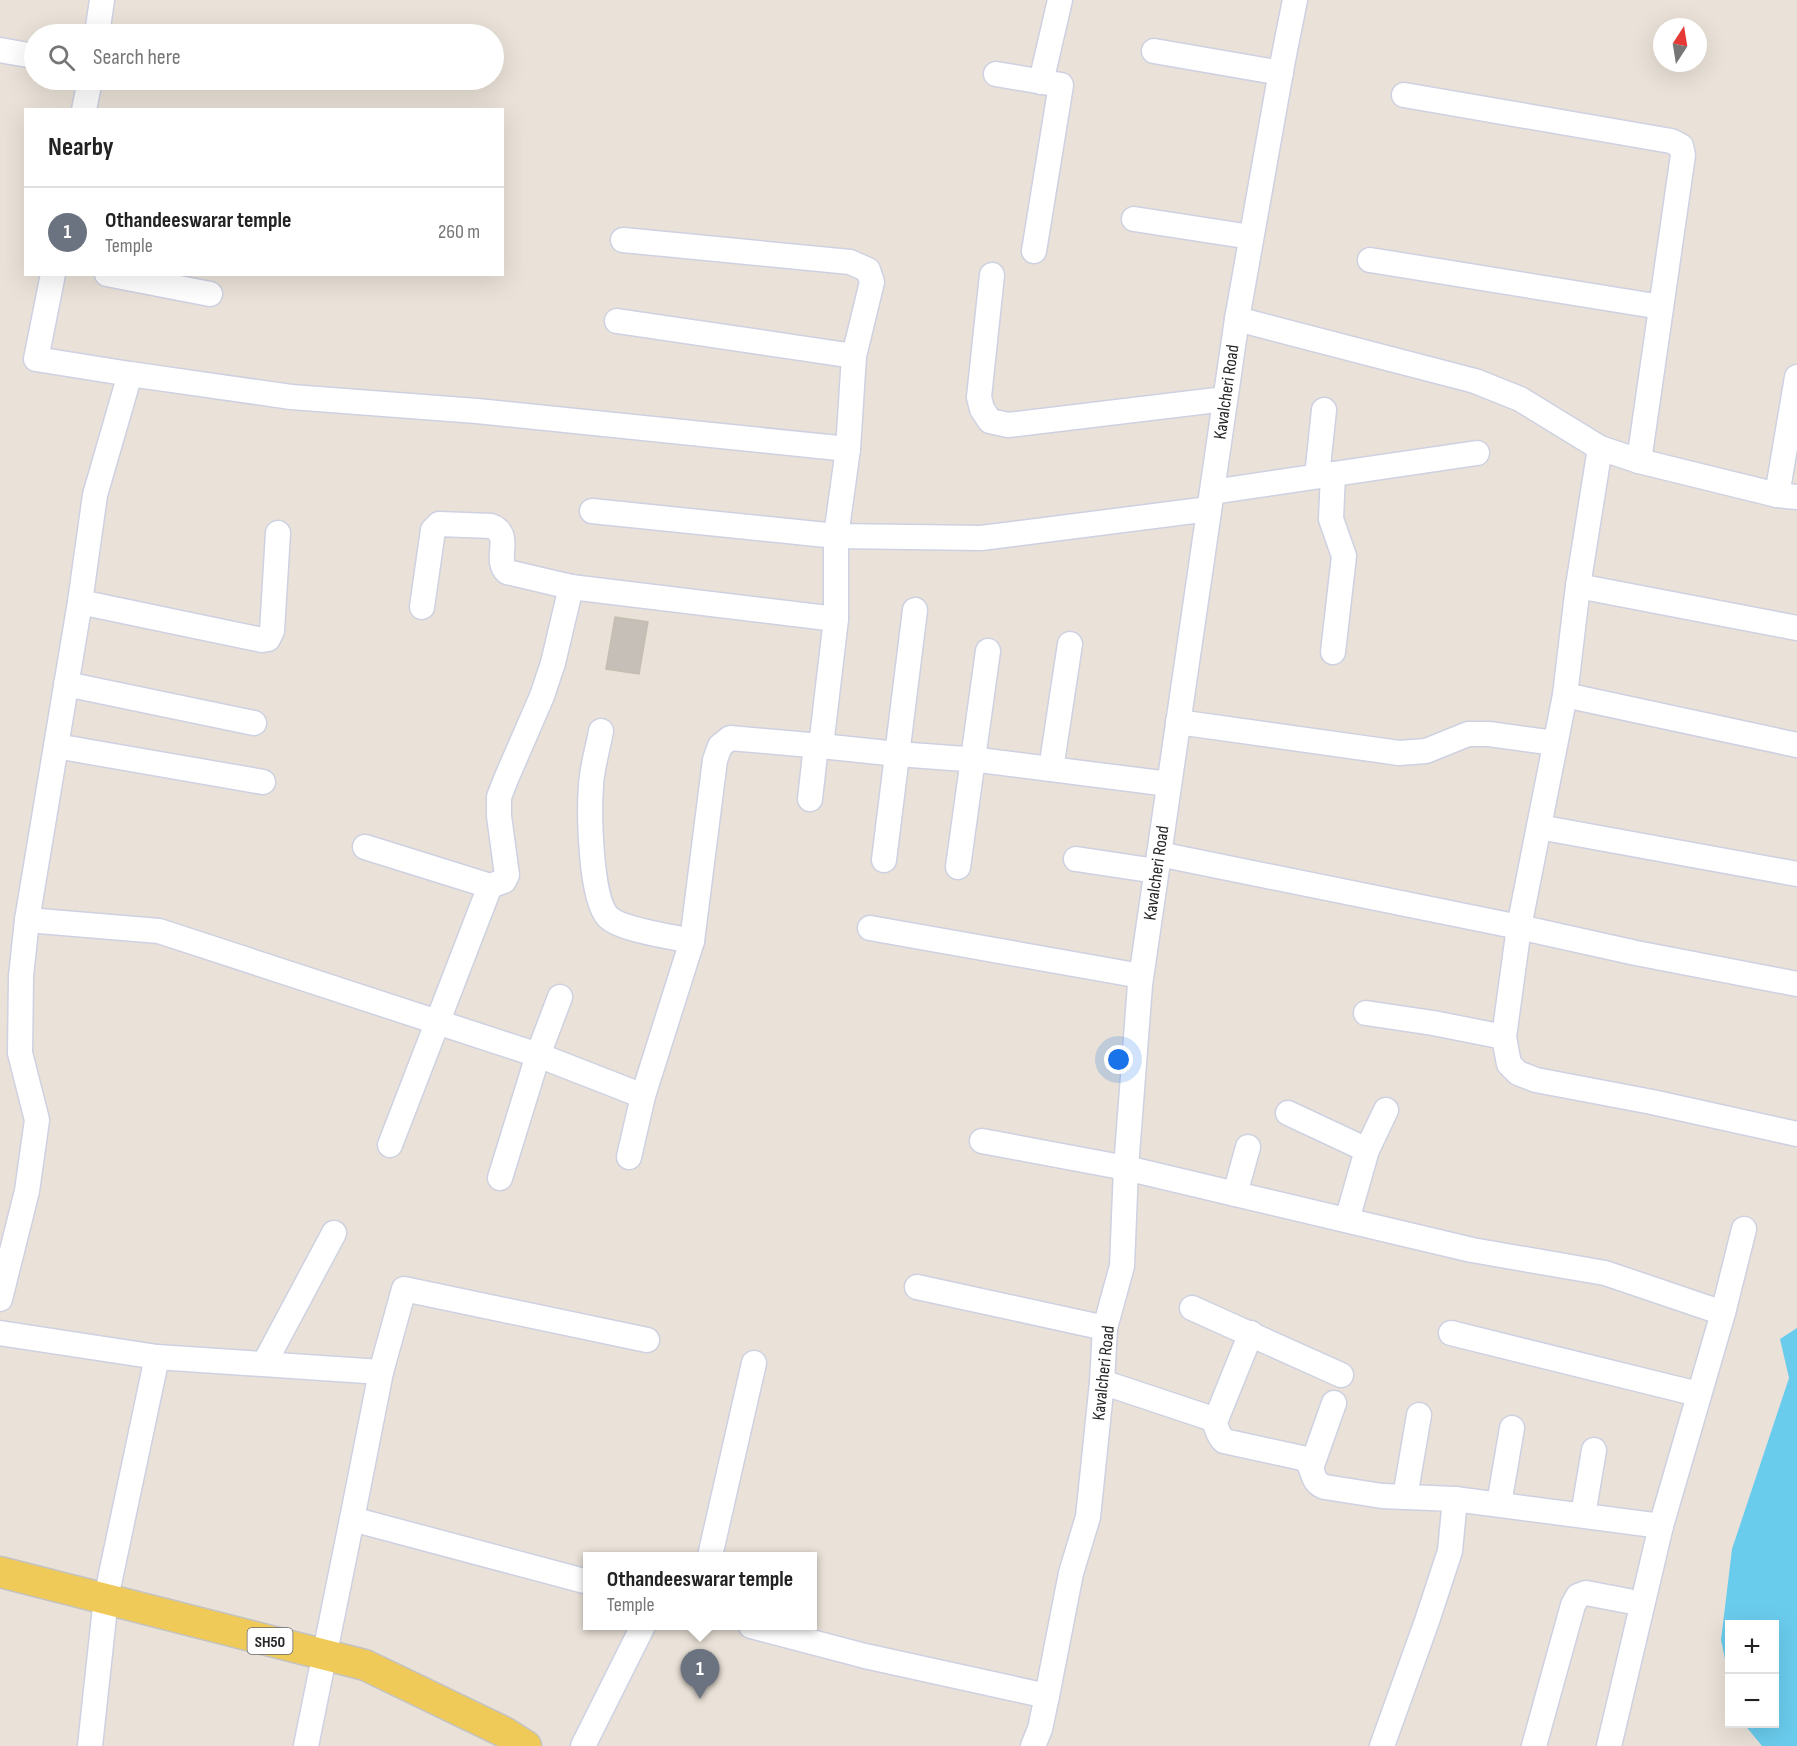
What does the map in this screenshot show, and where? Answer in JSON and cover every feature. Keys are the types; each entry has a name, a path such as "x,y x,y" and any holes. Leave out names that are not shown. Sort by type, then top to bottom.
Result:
{"main road":[{"name":"SH50","path":"0,1572 365,1665 510,1741"}],"street":[{"path":"98,24 102,0"},
{"path":"1041,82 1060,0"},
{"name":"Kavalcheri Road","path":"1033,1746 1040,1729 1071,1573 1088,1517 1102,1382 1105,1328 1122,1266 1126,1168 1141,976 1237,319 1295,0"},
{"path":"0,50 24,54"},
{"path":"1154,51 1281,73"},
{"path":"996,74 1061,85 1034,251"},
{"path":"84,108 88,90"},
{"path":"1404,95 1671,141 1681,146 1683,155 1639,461"},
{"path":"1134,219 1251,237"},
{"path":"623,240 850,262 868,270 872,282 854,356 848,448 836,536 836,619 810,799"},
{"path":"1370,260 1661,307"},
{"path":"992,275 979,397 982,409 990,421 1008,425 1225,399"},
{"path":"52,276 36,359 291,397 477,411 848,448"},
{"path":"117,276 210,294"},
{"path":"1237,319 1475,381 1520,399 1600,448 1639,461 1787,496 1797,377"},
{"path":"616,321 854,356"},
{"path":"0,1299 27,1191 37,1120 20,1053 21,976 27,920 80,602 95,495 130,374"},
{"path":"1323,410 1325,475 1331,519 1344,556 1333,652"},
{"path":"1600,448 1578,586 1565,695 1520,927 1504,1037 1509,1064 1518,1073 1536,1080 1652,1102 1797,1134"},
{"path":"592,511 836,536 981,538 1210,500 1325,475 1477,453"},
{"path":"422,607 433,530 439,524 491,526 498,529 502,534 503,566 507,573 571,587 836,619"},
{"path":"80,602 262,640 267,639 272,632 278,533"},
{"path":"1578,586 1797,628"},
{"path":"365,848 490,886 504,881 507,875 499,816 499,797 542,696 553,663 571,587"},
{"path":"884,860 915,610"},
{"path":"1051,769 1070,644"},
{"path":"958,867 988,651"},
{"path":"66,684 254,723"},
{"path":"1565,695 1797,745"},
{"path":"1178,722 1399,753 1426,751 1468,734 1489,734 1555,743"},
{"path":"601,731 591,783 590,830 594,873 602,907 609,917 620,924 692,941"},
{"path":"629,1157 643,1096 692,941 716,760 720,746 730,738 972,759 1169,784"},
{"path":"56,746 262,782"},
{"path":"1539,827 1797,874"},
{"path":"1076,859 1158,863 1520,927 1636,953 1797,984"},
{"path":"390,1145 490,886"},
{"path":"27,920 159,932 538,1055 643,1096"},
{"path":"870,928 1141,976"},
{"path":"500,1179 538,1055 560,997"},
{"path":"1366,1013 1504,1037"},
{"path":"1347,1220 1367,1150 1386,1110"},
{"path":"1288,1113 1367,1150"},
{"path":"982,1141 1126,1168 1472,1250 1605,1274 1723,1313"},
{"path":"1235,1194 1248,1147"},
{"path":"1609,1746 1661,1526 1723,1313 1744,1229"},
{"path":"264,1364 334,1233"},
{"path":"917,1287 1105,1328"},
{"path":"306,1746 381,1372 404,1289 647,1340"},
{"path":"1192,1308 1341,1375"},
{"path":"0,1333 157,1357 381,1372"},
{"path":"1251,1333 1215,1422 1217,1433 1224,1441 1302,1458 1308,1462 1315,1481 1320,1485 1382,1496 1455,1499 1661,1526"},
{"path":"1451,1333 1698,1394"},
{"path":"90,1746 106,1598 157,1357"},
{"path":"711,1552 754,1363"},
{"path":"1102,1382 1210,1418 1215,1422"},
{"path":"1311,1468 1334,1403"},
{"path":"1405,1497 1419,1415"},
{"path":"1499,1504 1512,1428"},
{"path":"1583,1515 1594,1450"},
{"path":"1382,1746 1450,1551 1455,1499"},
{"path":"352,1519 583,1581"},
{"path":"1534,1746 1578,1596 1586,1593 1628,1601"},
{"path":"583,1746 641,1630"},
{"path":"766,1630 865,1656 1047,1695"}],"water":[{"path":"1797,1328 1797,1746 1762,1746 1747,1728 1779,1728 1779,1620 1725,1620 1725,1659 1721,1640 1732,1549 1789,1378 1780,1339"}],"building":[{"path":"615,617 648,622 639,674 606,669"}],"place":[{"name":"Othandeeswarar temple","path":"700,1699"}]}
